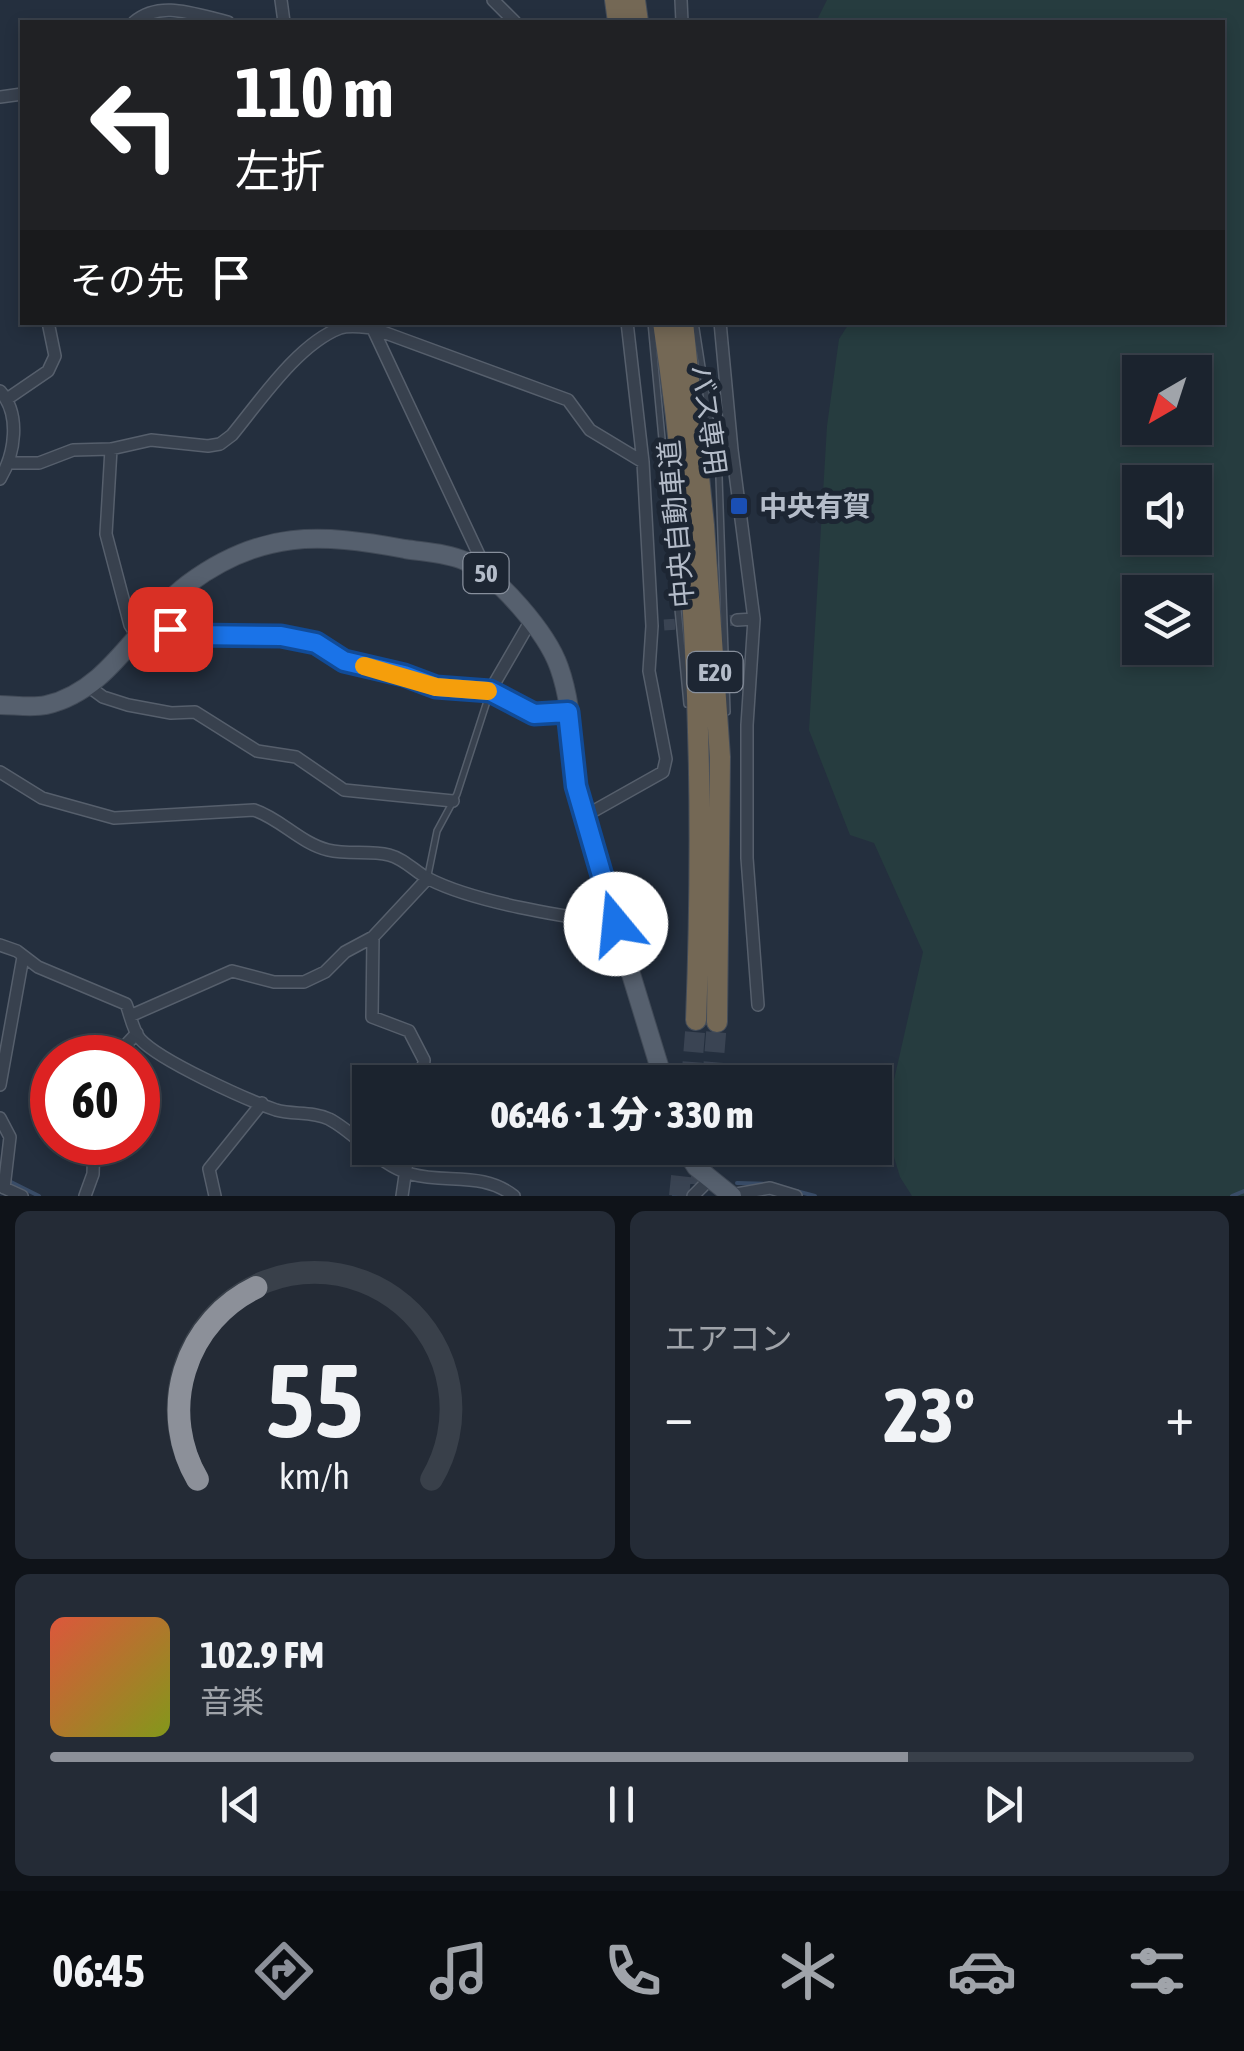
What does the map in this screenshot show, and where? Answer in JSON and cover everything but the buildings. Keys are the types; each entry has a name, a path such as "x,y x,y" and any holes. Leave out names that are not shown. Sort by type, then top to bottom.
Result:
{"highway":[{"name":"中央自動車道","path":"664,325 700,728 706,1021 720,758 701,487 683,325"}],"main road":[{"name":"50","path":"0,705 42,706 75,695 186,586 237,552 268,542 320,539 374,543 463,560 500,582 559,665 576,786 659,1065"},
{"path":"696,1165 732,1196"}],"street":[{"path":"493,0 513,20"},
{"path":"136,20 147,9 162,6 220,20"},
{"path":"0,479 14,443 4,395 48,371 55,356 49,325"},
{"path":"9,463 39,463 73,450 111,449 151,440 194,446 220,444 303,354 337,329 372,325 568,400 590,430 643,462"},
{"path":"372,325 488,574"},
{"path":"584,817 663,772 666,759 649,671 658,626 627,325"},
{"path":"720,325 754,618 747,725 746,858 758,1005"},
{"path":"111,449 106,534 130,625 144,630"},
{"path":"738,620 754,618"},
{"path":"490,691 530,622"},
{"path":"88,686 103,697 128,705 171,713 195,712 257,751 296,757 344,790 453,801"},
{"path":"0,772 42,798 114,818 254,810 327,850 389,855 428,878 553,914 616,924"},
{"path":"130,1016 232,970 274,982 304,982 325,972 345,952 373,937 428,878"},
{"path":"373,937 372,1017 408,1031 424,1065"},
{"path":"0,945 38,967 126,1004 139,1038 173,1062 278,1110 329,1119 366,1150 404,1172 480,1179 514,1196"},
{"path":"0,1085 23,957"},
{"path":"215,1196 209,1169 262,1103"},
{"path":"0,1118 10,1137 2,1187 22,1196"},
{"path":"85,1196 93,1165"},
{"path":"402,1196 405,1165"},
{"path":"693,1196 709,1180"},
{"path":"732,1196 770,1188 796,1196"}],"lane":[{"name":"バス専用","path":"651,325 689,715 700,728"},
{"name":"バス専用","path":"695,325 719,476 727,727 720,758"},
{"path":"144,630 281,636 316,643 344,661 436,687 490,691 534,714 568,712"},
{"path":"428,878 438,831 453,801 490,691"}],"green space":[{"path":"827,0 1244,0 1244,1196 912,1196 900,1177 892,1150 892,1089 923,952 874,843 850,835 809,730 827,426 839,339 848,325 1225,325 1225,20 817,20"}],"waterway":[{"path":"7,1180 39,1196"},
{"path":"737,1183 772,1184"},
{"path":"796,1191 815,1196"},
{"path":"1232,1196 1244,1191"},
{"name":"中央自動車道","path":"674,1196 679,1195"}],"tunnel":[{"path":"664,625 737,620"},
{"path":"692,1065 696,1020"},
{"path":"713,1065 717,1022"},
{"path":"679,1196 682,1165"},
{"path":"700,1185 703,1165"}],"slow traffic":[{"path":"364,666 436,687 488,691"}],"place":[{"name":"中央有賀","path":"739,506"}],"route":[{"path":"170,629 190,635 281,636 316,643 344,661 436,687 490,691 534,714 568,712 576,786 616,924"}]}
